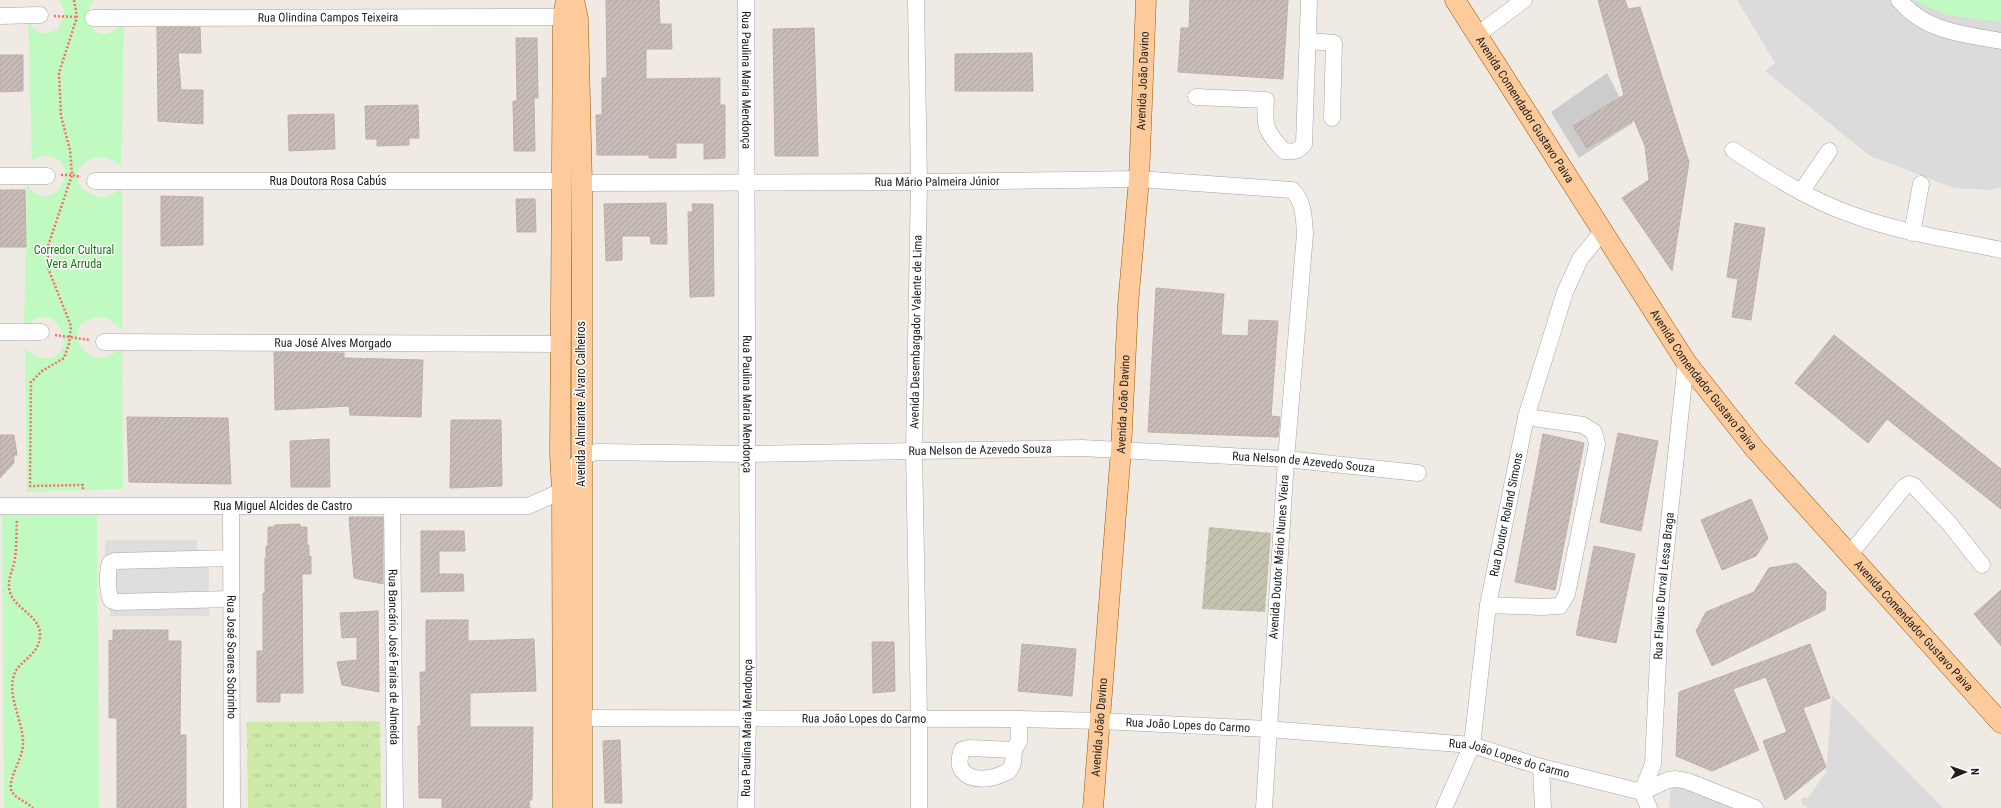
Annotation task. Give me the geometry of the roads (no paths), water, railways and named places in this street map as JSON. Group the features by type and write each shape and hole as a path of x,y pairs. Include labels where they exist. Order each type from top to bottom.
{"main road":[{"name":"Avenida Almirante Álvaro Calheiros","path":"574,0 578,19 582,183 582,808"},
{"name":"Avenida João Davino","path":"1093,808 1121,450 1128,305 1139,180 1146,0"},
{"name":"Avenida Comendador Gustavo Paiva","path":"1455,0 1686,362 1754,448 2001,723"},
{"name":"Avenida Almirante Álvaro Calheiros","path":"563,808 562,491 560,454 561,181 565,8"}],"street":[{"name":"Rua Paulina Maria Mendonça","path":"746,0 746,454 748,717 746,808"},
{"name":"Avenida Desembargador Valente de Lima","path":"916,0 919,182 914,451 919,718 919,808"},
{"path":"1196,96 1266,100 1264,121 1270,136 1284,151 1295,152 1304,144 1310,0"},
{"path":"1477,35 1524,0"},
{"path":"1900,0 1908,10 1938,28 2001,41"},
{"name":"Rua Olindina Campos Teixeira","path":"93,18 565,8"},
{"path":"0,16 40,15"},
{"path":"1308,41 1334,43 1332,118"},
{"path":"1732,150 1801,192 1852,215 1912,233 2001,250"},
{"path":"1801,192 1829,151"},
{"path":"0,176 48,176"},
{"name":"Rua Mário Palmeira Júnior","path":"582,183 1139,180 1292,190"},
{"name":"Rua Doutora Rosa Cabús","path":"95,182 561,181"},
{"path":"1912,233 1921,184"},
{"name":"Avenida Doutor Mário Nunes Vieira","path":"1264,808 1286,459 1305,234 1304,216 1299,196 1292,190"},
{"name":"Rua Doutor Roland Simons","path":"1444,808 1472,745 1488,605 1526,417 1565,292 1580,259 1602,232"},
{"path":"0,332 41,332"},
{"name":"Rua José Alves Morgado","path":"104,342 561,344"},
{"name":"Rua Flavius Durval Lessa Braga","path":"1642,792 1653,764 1661,596 1686,362"},
{"path":"1488,605 1541,608 1560,606 1567,594 1597,444 1594,432 1583,425 1526,417"},
{"name":"Rua Nelson de Azevedo Souza","path":"581,457 596,452 746,454 1082,448 1286,459 1418,473"},
{"path":"562,491 581,457"},
{"path":"1850,554 1904,487 1909,484 1914,486 1948,522 1982,564"},
{"name":"Rua Miguel Alcides de Castro","path":"0,506 392,506 496,508 528,506 562,491"},
{"name":"Rua Bancário José Farias de Almeida","path":"392,506 395,808"},
{"name":"Rua José Soares Sobrinho","path":"231,507 232,808"},
{"path":"231,558 115,561 110,563 108,568 109,595 111,600 116,602 231,599"},
{"name":"Rua João Lopes do Carmo","path":"581,718 748,717 1019,719 1100,721 1268,729 1472,745 1541,767 1642,792"},
{"path":"1014,750 1019,741 1019,719"},
{"path":"1541,767 1543,808"},
{"path":"1648,808 1642,792 1662,782 1676,779 1687,781 1755,808"}],"park label":[{"name":"Corredor Cultural Vera Arruda","path":"74,257"}]}
